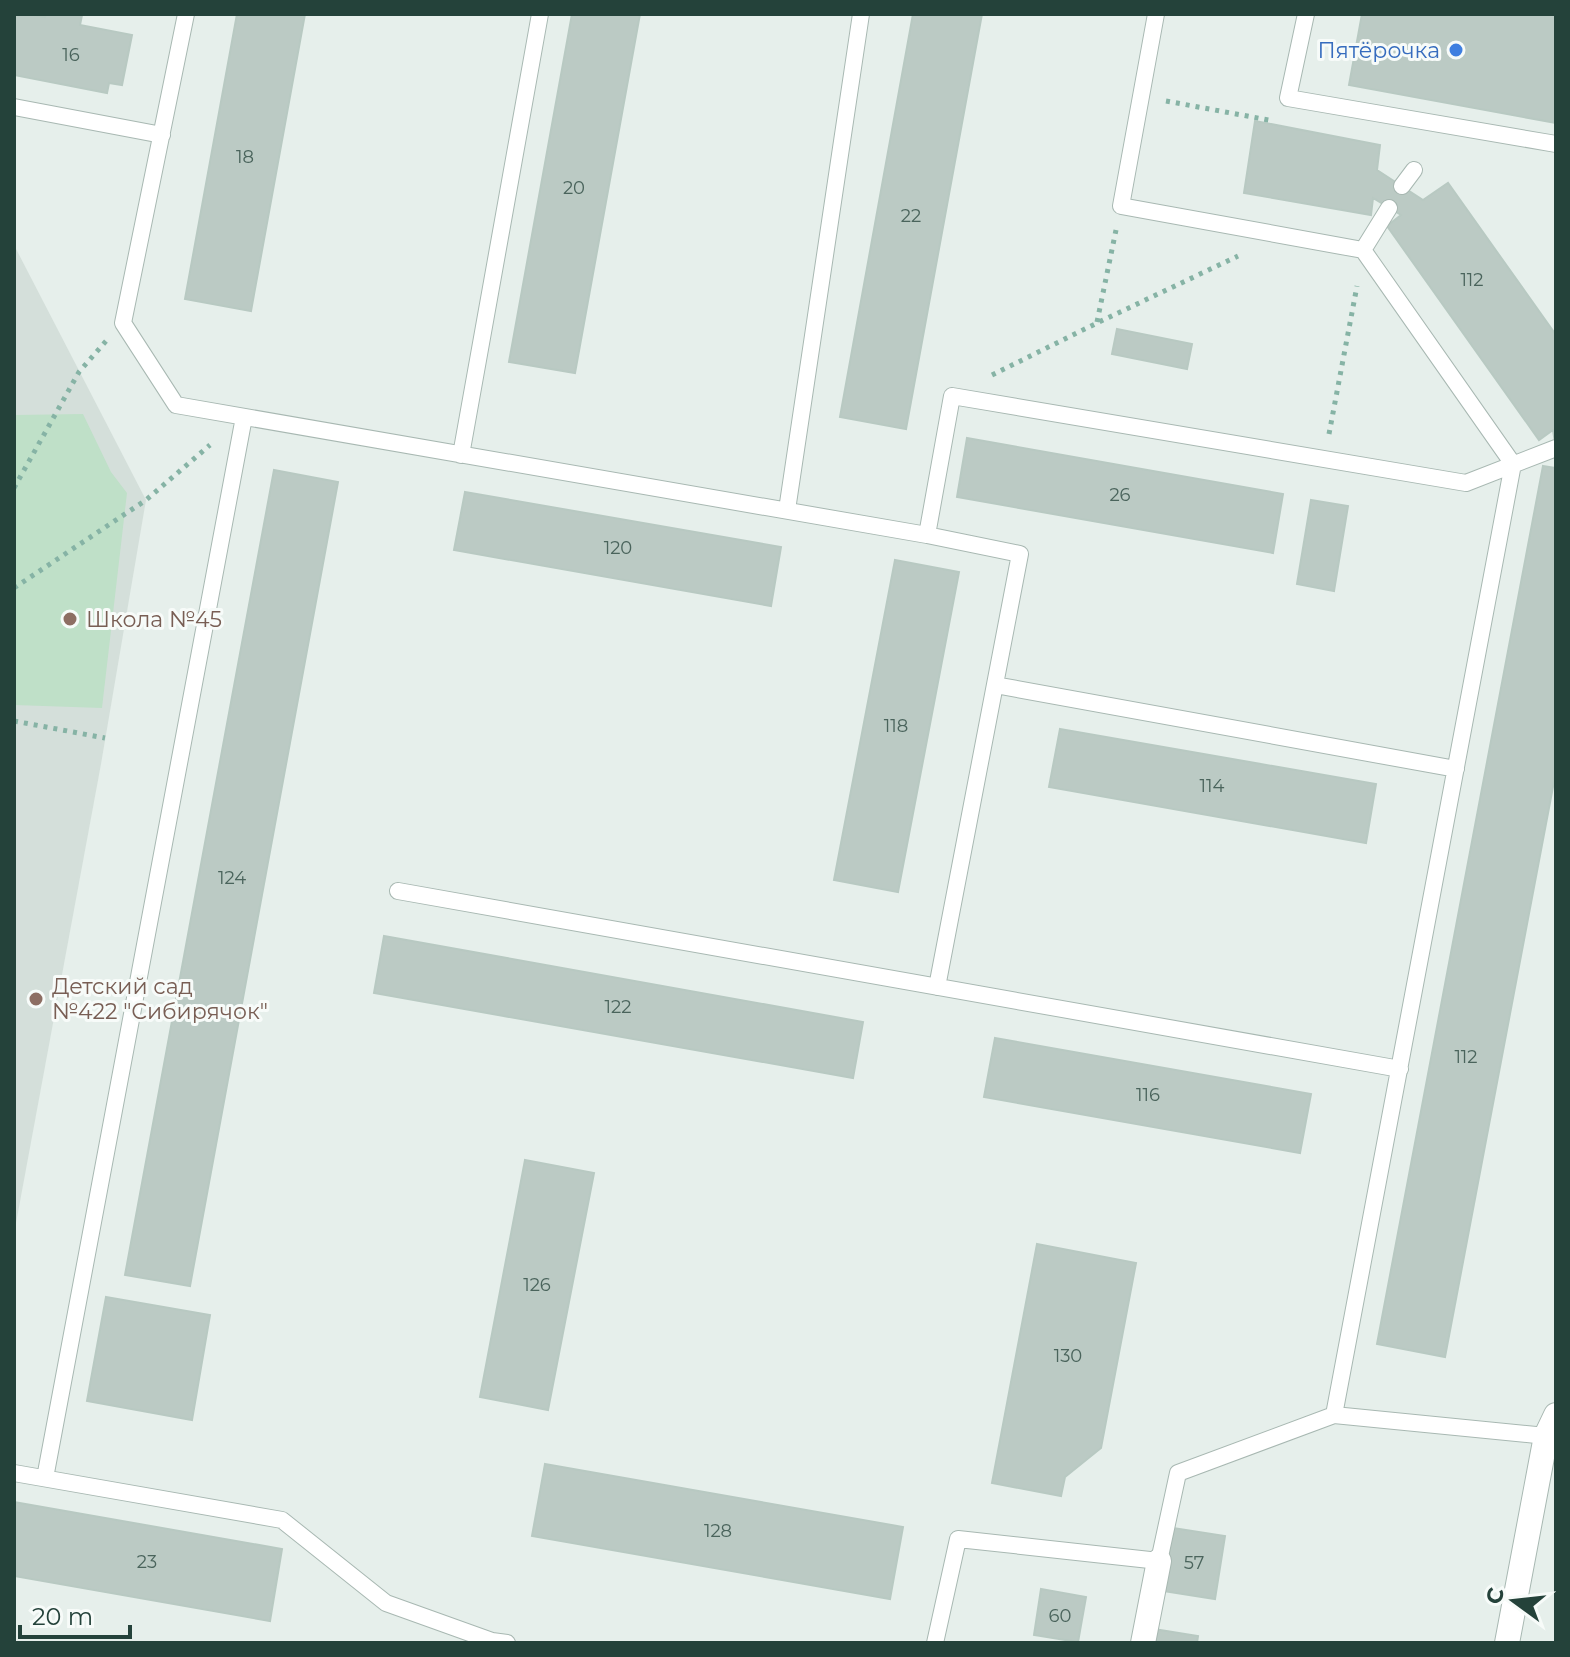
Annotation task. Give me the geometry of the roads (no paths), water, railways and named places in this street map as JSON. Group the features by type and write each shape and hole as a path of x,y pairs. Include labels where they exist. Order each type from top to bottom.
{"street":[{"path":"1507,1643 1551,1425"},
{"path":"1143,1643 1159,1561"}],"lane":[{"path":"186,14 123,323 176,405 787,510 1020,554 937,987"},
{"path":"461,455 540,14"},
{"path":"787,510 861,14"},
{"path":"1156,14 1121,206 1363,250 1513,464 1334,1415"},
{"path":"1306,14 1288,98 1556,144"},
{"path":"14,107 162,135"},
{"path":"1402,186 1414,170"},
{"path":"1363,250 1389,208"},
{"path":"927,535 952,396 1466,483 1556,448"},
{"path":"45,1478 244,417"},
{"path":"995,685 1456,769"},
{"path":"398,891 1400,1069"},
{"path":"935,1643 958,1539 1159,1561 1178,1473 1334,1415 1551,1425"},
{"path":"14,1473 282,1520 386,1603 492,1641 507,1643"}],"place":[{"name":"Пятёрочка","path":"1456,50"},
{"name":"Школа №45","path":"70,619"},
{"name":"Детский сад №422 \"Сибирячок\"","path":"36,999"}]}
